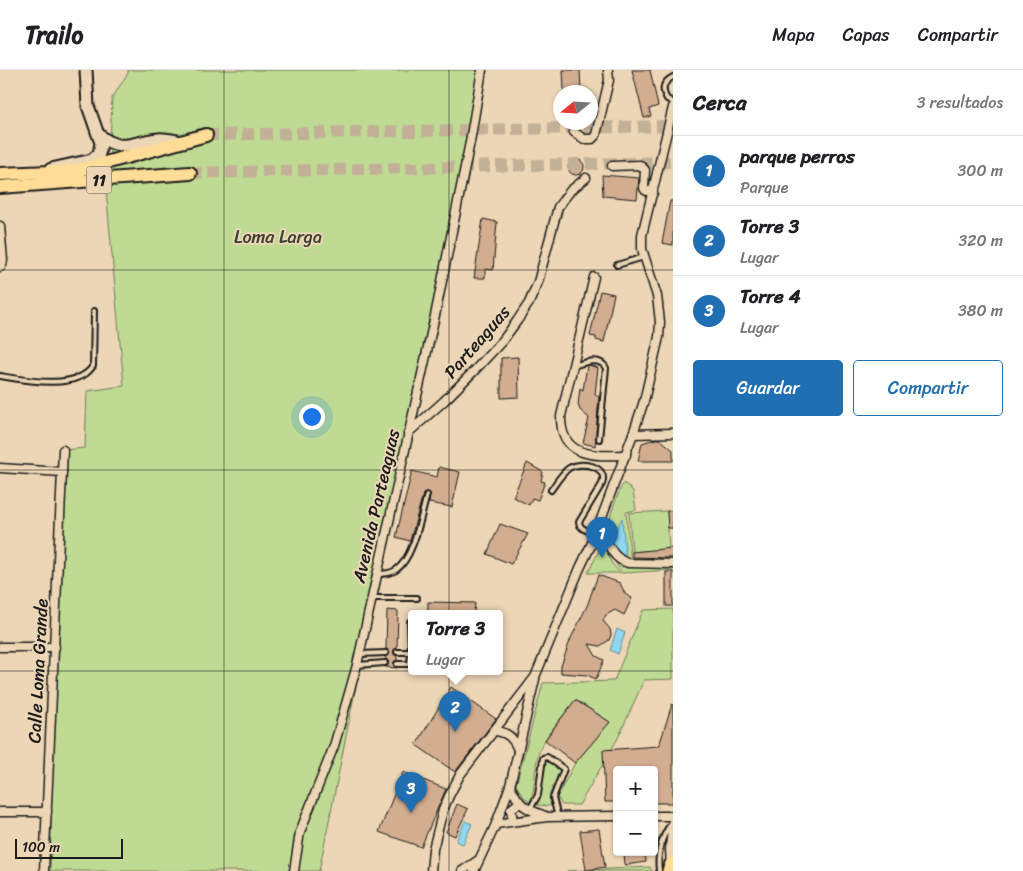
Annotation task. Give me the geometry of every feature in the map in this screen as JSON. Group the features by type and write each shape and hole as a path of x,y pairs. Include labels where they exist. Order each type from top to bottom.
{"main road":[{"name":"11","path":"41,178 59,172 83,169 206,134"},
{"path":"3,180 17,167 41,178"},
{"name":"11","path":"3,180 190,173"}],"street":[{"path":"41,178 95,159 99,154 101,148 98,134 88,106 86,70"},
{"name":"Avenida Parteaguas","path":"294,871 300,832 334,746 359,654 436,311 470,142 482,70"},
{"path":"574,132 584,139 592,139 596,134 609,80 608,70"},
{"path":"474,871 496,824 510,786 535,677 596,533 626,455 644,401 659,337 660,322 657,296 644,257 642,234 673,107"},
{"path":"98,134 110,142 122,146 158,139 177,141"},
{"path":"612,166 640,165 645,170 644,188 653,193"},
{"name":"Parteaguas","path":"408,434 475,370 503,340 517,321 529,303 538,282 558,207 570,191 586,178"},
{"path":"0,226 3,260 0,268"},
{"path":"594,277 561,416 561,424 565,438 573,447 586,454 626,455"},
{"path":"633,434 673,433"},
{"name":"Calle Loma Grande","path":"44,871 63,450"},
{"path":"0,468 62,472"},
{"path":"596,533 603,537 613,554 621,561 628,563 673,564"},
{"path":"0,647 54,647"},
{"path":"431,871 433,849 443,810 460,775 535,677"},
{"path":"493,732 500,731 511,737 518,750"},
{"path":"510,786 519,803 547,817"},
{"path":"513,821 511,809 519,803"},
{"path":"0,812 47,812"},
{"path":"496,824 547,817 613,816"},
{"path":"658,817 673,819 668,868"},
{"path":"462,871 479,859"}],"lane":[{"path":"673,77 667,80 663,89 666,99 673,102"},
{"path":"617,265 644,257"},
{"path":"0,376 50,383 67,380 88,372 93,366 94,311"},
{"path":"573,366 592,361 605,364 599,438"},
{"path":"551,490 569,468 581,465 595,467 600,470 604,476 602,484 579,522 579,526 583,529 596,533"},
{"path":"377,574 391,573 404,562 415,537 427,495"},
{"path":"371,598 417,598"},
{"path":"397,652 408,652"},
{"path":"359,654 386,653"},
{"path":"356,665 385,664"},
{"path":"397,664 408,664"},
{"path":"530,810 538,795 543,758 547,757 564,768 553,798 558,817"},
{"path":"668,868 662,842 665,832 673,819"}],"green space":[{"name":"Loma Larga","path":"128,70 479,70 410,432 319,871 50,871 55,647 63,450 85,448 87,391 124,386 106,189 108,177 84,177 109,169 112,98"},
{"path":"624,483 633,491 636,510 626,512 631,562 673,560 673,570 622,573 616,564 609,548 608,532 614,505"},
{"path":"667,511 669,549 632,552 629,513"},
{"path":"603,543 612,564 620,573 588,573"},
{"path":"673,609 673,679 644,680 618,738 579,805 562,805 557,797 575,763 610,722 576,700 554,726 541,748 538,755 530,802 516,785 543,683 614,681 643,610"},
{"path":"548,759 561,768 549,796 551,806 537,805 541,795 545,762"},
{"path":"650,867 652,871 567,871"}],"water":[{"path":"622,518 626,561 618,558 612,539"},
{"path":"617,629 625,633 618,654 610,650"},
{"path":"465,821 472,824 463,844 456,841"}],"building":[{"path":"563,70 580,70 581,85 564,85"},
{"path":"632,70 650,70 658,106 649,109 651,116 644,118"},
{"path":"573,159 579,159 584,164 582,173 573,175 568,170 568,164"},
{"path":"602,175 639,178 637,199 603,196"},
{"path":"670,201 673,201 673,245 662,243"},
{"path":"483,219 497,222 493,270 485,269 485,278 474,278"},
{"path":"600,291 614,294 604,342 590,336"},
{"path":"518,357 519,397 501,398 501,358"},
{"path":"587,366 598,368 595,394 599,397 595,446 583,443 589,418 580,410 578,405 580,388 583,390"},
{"path":"660,439 673,450 673,461 638,461 642,443"},
{"path":"527,463 543,472 541,481 545,482 538,500 532,498 529,505 513,497"},
{"path":"439,467 460,472 452,507 429,503 430,494 426,492 423,494 410,541 396,537 412,471 437,477"},
{"path":"667,511 673,511 673,528 668,528"},
{"path":"500,524 528,534 511,564 487,554"},
{"path":"673,548 673,558 632,557 632,552"},
{"path":"666,572 673,572 673,606 666,606"},
{"path":"598,575 620,583 625,594 632,598 624,615 615,610 606,615 603,621 610,629 611,635 609,640 600,646 589,644 596,656 604,660 596,679 587,675 561,673 561,666 571,638 587,606"},
{"path":"428,602 475,603 474,610 428,610"},
{"path":"387,610 398,611 397,648 393,652 397,656 397,660 393,664 397,668 385,667 389,663 385,657 390,653 386,649"},
{"path":"451,687 496,719 455,772 416,745"},
{"path":"575,700 610,722 575,763 545,740"},
{"path":"672,704 673,803 658,803 658,766 613,766 613,802 605,802 603,750 659,746"},
{"path":"403,772 446,789 421,847 379,832"},
{"path":"457,804 468,809 455,836 446,832"},
{"path":"599,829 605,867 586,870 580,831"},
{"path":"624,856 645,856 646,862 625,865"}],"tunnel":[{"path":"206,135 673,126"},
{"path":"190,173 673,162"}],"place":[{"name":"parque perros","path":"602,558"},
{"name":"Torre 3","path":"455,732"},
{"name":"Torre 4","path":"411,813"}]}
